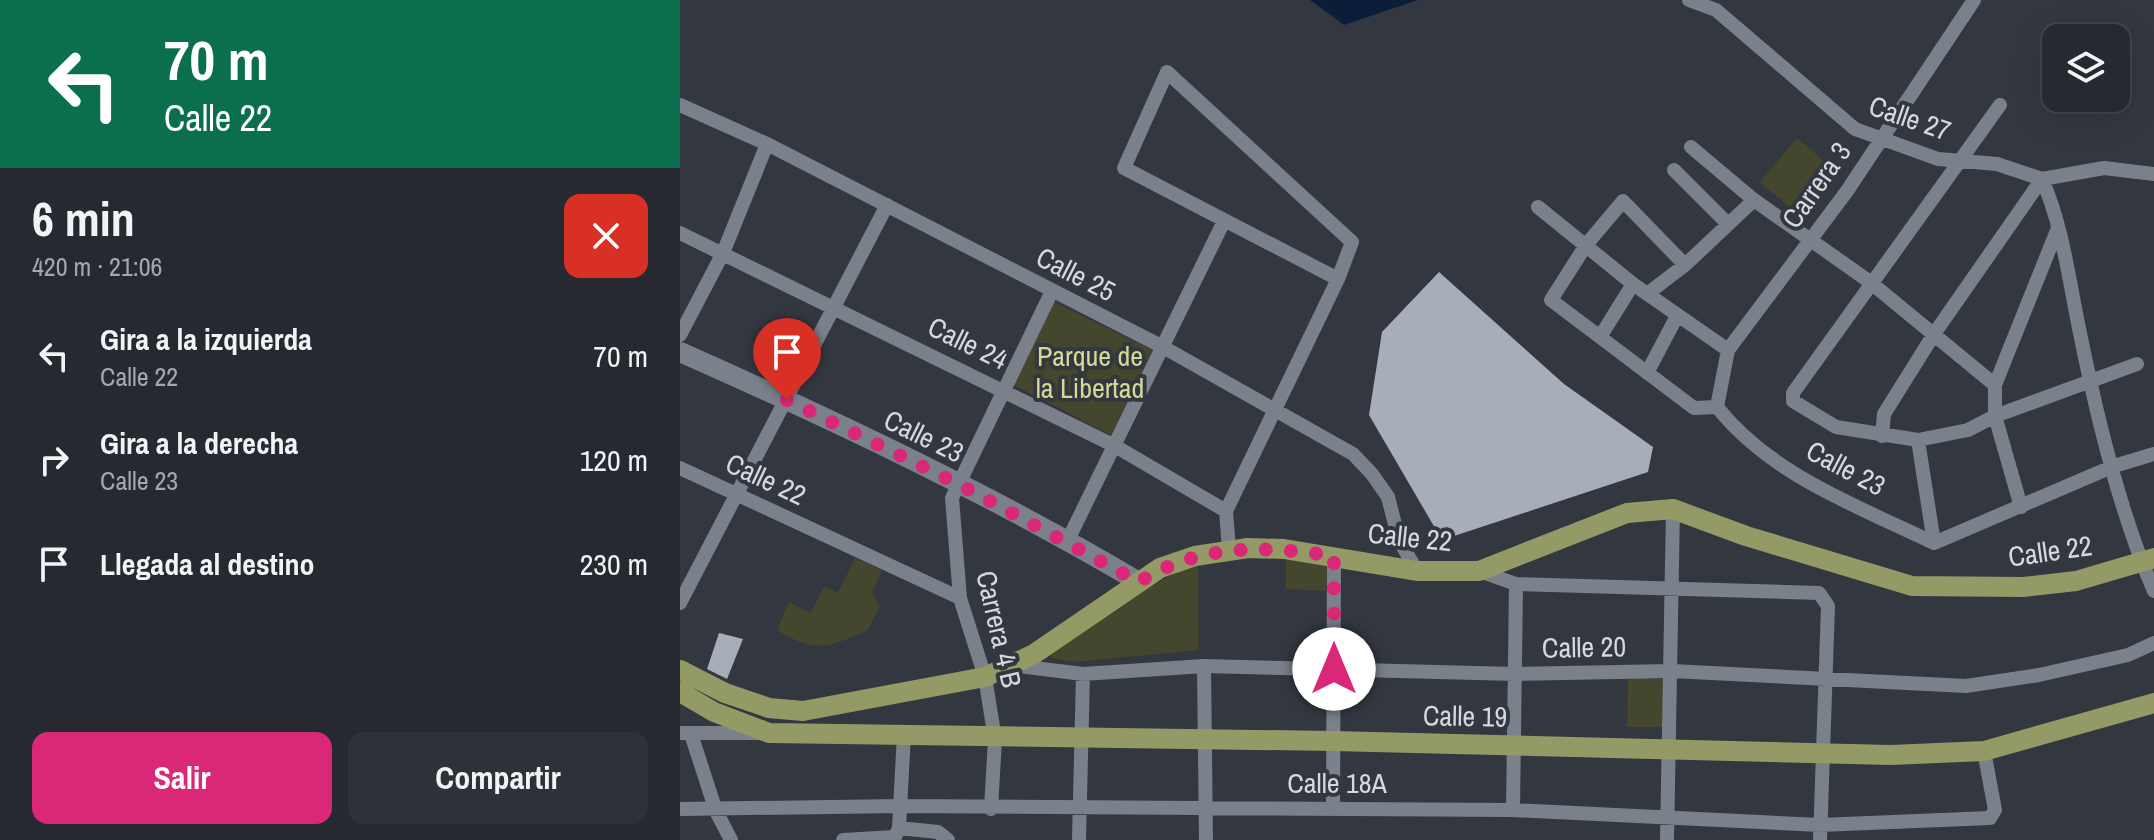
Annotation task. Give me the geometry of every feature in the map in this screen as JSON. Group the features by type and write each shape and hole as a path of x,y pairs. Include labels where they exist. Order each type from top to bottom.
{"main road":[{"name":"Calle 22","path":"680,670 725,693 769,708 803,711 985,677 1034,654 1160,568 1229,550 1284,549 1417,571 1479,571 1627,513 1673,509 1760,541 1912,586 2023,587 2076,581 2148,560"},
{"name":"Calle 19","path":"680,692 714,712 769,733 904,734 995,739 1333,741 1821,754 1984,751 2154,703"}],"street":[{"name":"Calle 27","path":"1689,0 1716,10 1855,129 1879,140 1938,159 1997,164 2042,179 2104,168 2154,174"},
{"name":"Carrera 3","path":"1717,407 1728,350 1847,191 1974,0"},
{"path":"1229,550 1226,511 1338,279 1352,242 1167,72 1124,168 1338,279"},
{"name":"Calle 25","path":"680,105 767,144 1163,347 1353,454 1388,497 1399,540 1417,571"},
{"path":"2000,105 1870,282 1793,393 1793,401 1836,427 1918,440 1968,430 1995,416 2137,364"},
{"path":"680,335 723,253 767,144"},
{"path":"1691,147 1754,200 1870,282 1995,385"},
{"path":"1674,170 1728,224"},
{"path":"2042,179 2059,226 2090,380 2114,466 2148,560 2154,591"},
{"path":"1882,436 1884,414 1934,334 2042,179"},
{"path":"1647,294 1685,265 1754,200"},
{"path":"1685,265 1623,201 1586,245 1551,300 1694,408 1717,407"},
{"path":"680,603 738,498 887,205"},
{"path":"1538,207 1633,284 1728,350"},
{"path":"1067,542 1224,221"},
{"path":"2021,507 1995,416 1995,385 2059,226"},
{"name":"Calle 24","path":"680,233 834,305 1115,446 1226,511"},
{"path":"1600,337 1633,284"},
{"name":"Carrera 4 B","path":"991,809 995,739 985,677 960,598 952,498 1052,291"},
{"path":"1647,373 1677,316"},
{"name":"Calle 23","path":"680,352 787,400 958,484 1139,582"},
{"name":"Calle 23","path":"1717,407 1740,435 1801,479 1934,543"},
{"path":"1918,440 1934,543 2114,466 2154,454"},
{"name":"Calle 22","path":"680,468 738,498 960,598"},
{"path":"1667,840 1673,509"},
{"path":"1390,567 1399,540"},
{"path":"1333,809 1334,556"},
{"path":"1479,571 1516,584 1672,586 1819,593 1824,596 1828,606 1820,832"},
{"path":"1513,810 1516,584"},
{"name":"Calle 20","path":"1010,665 1083,674 1204,666 1516,674 1672,671 1966,686 2039,675 2128,655 2154,643"},
{"path":"1204,666 1206,840"},
{"path":"1079,840 1083,674"},
{"name":"Calle 19","path":"685,734 769,733"},
{"path":"685,734 731,840"},
{"path":"897,833 904,734"},
{"name":"Calle 18A","path":"680,809 716,811 900,806 991,809 1513,810 1820,832 1993,816 1984,751"},
{"path":"843,840 897,833 938,832 948,840"}],"green space":[{"path":"1797,138 1830,166 1793,210 1760,182"},
{"name":"Parque de la Libertad","path":"1054,302 1152,350 1111,435 1014,385"},
{"path":"1286,555 1327,558 1326,591 1286,589"},
{"path":"855,558 882,570 872,593 880,606 868,630 822,646 802,643 777,630 789,602 811,613 824,586 838,593"},
{"path":"1198,561 1199,650 1075,662 1052,658 1050,654 1129,598"},
{"path":"1628,678 1664,679 1663,727 1627,727"}],"water":[{"path":"1310,0 1418,0 1344,25"}],"building":[{"path":"1439,272 1564,384 1653,447 1648,472 1442,540 1369,415 1382,332"},
{"path":"719,633 743,639 727,679 707,669"}],"route":[{"path":"787,400 958,484 1139,582 1160,568 1195,556 1229,550 1284,549 1334,556 1334,669"}]}
